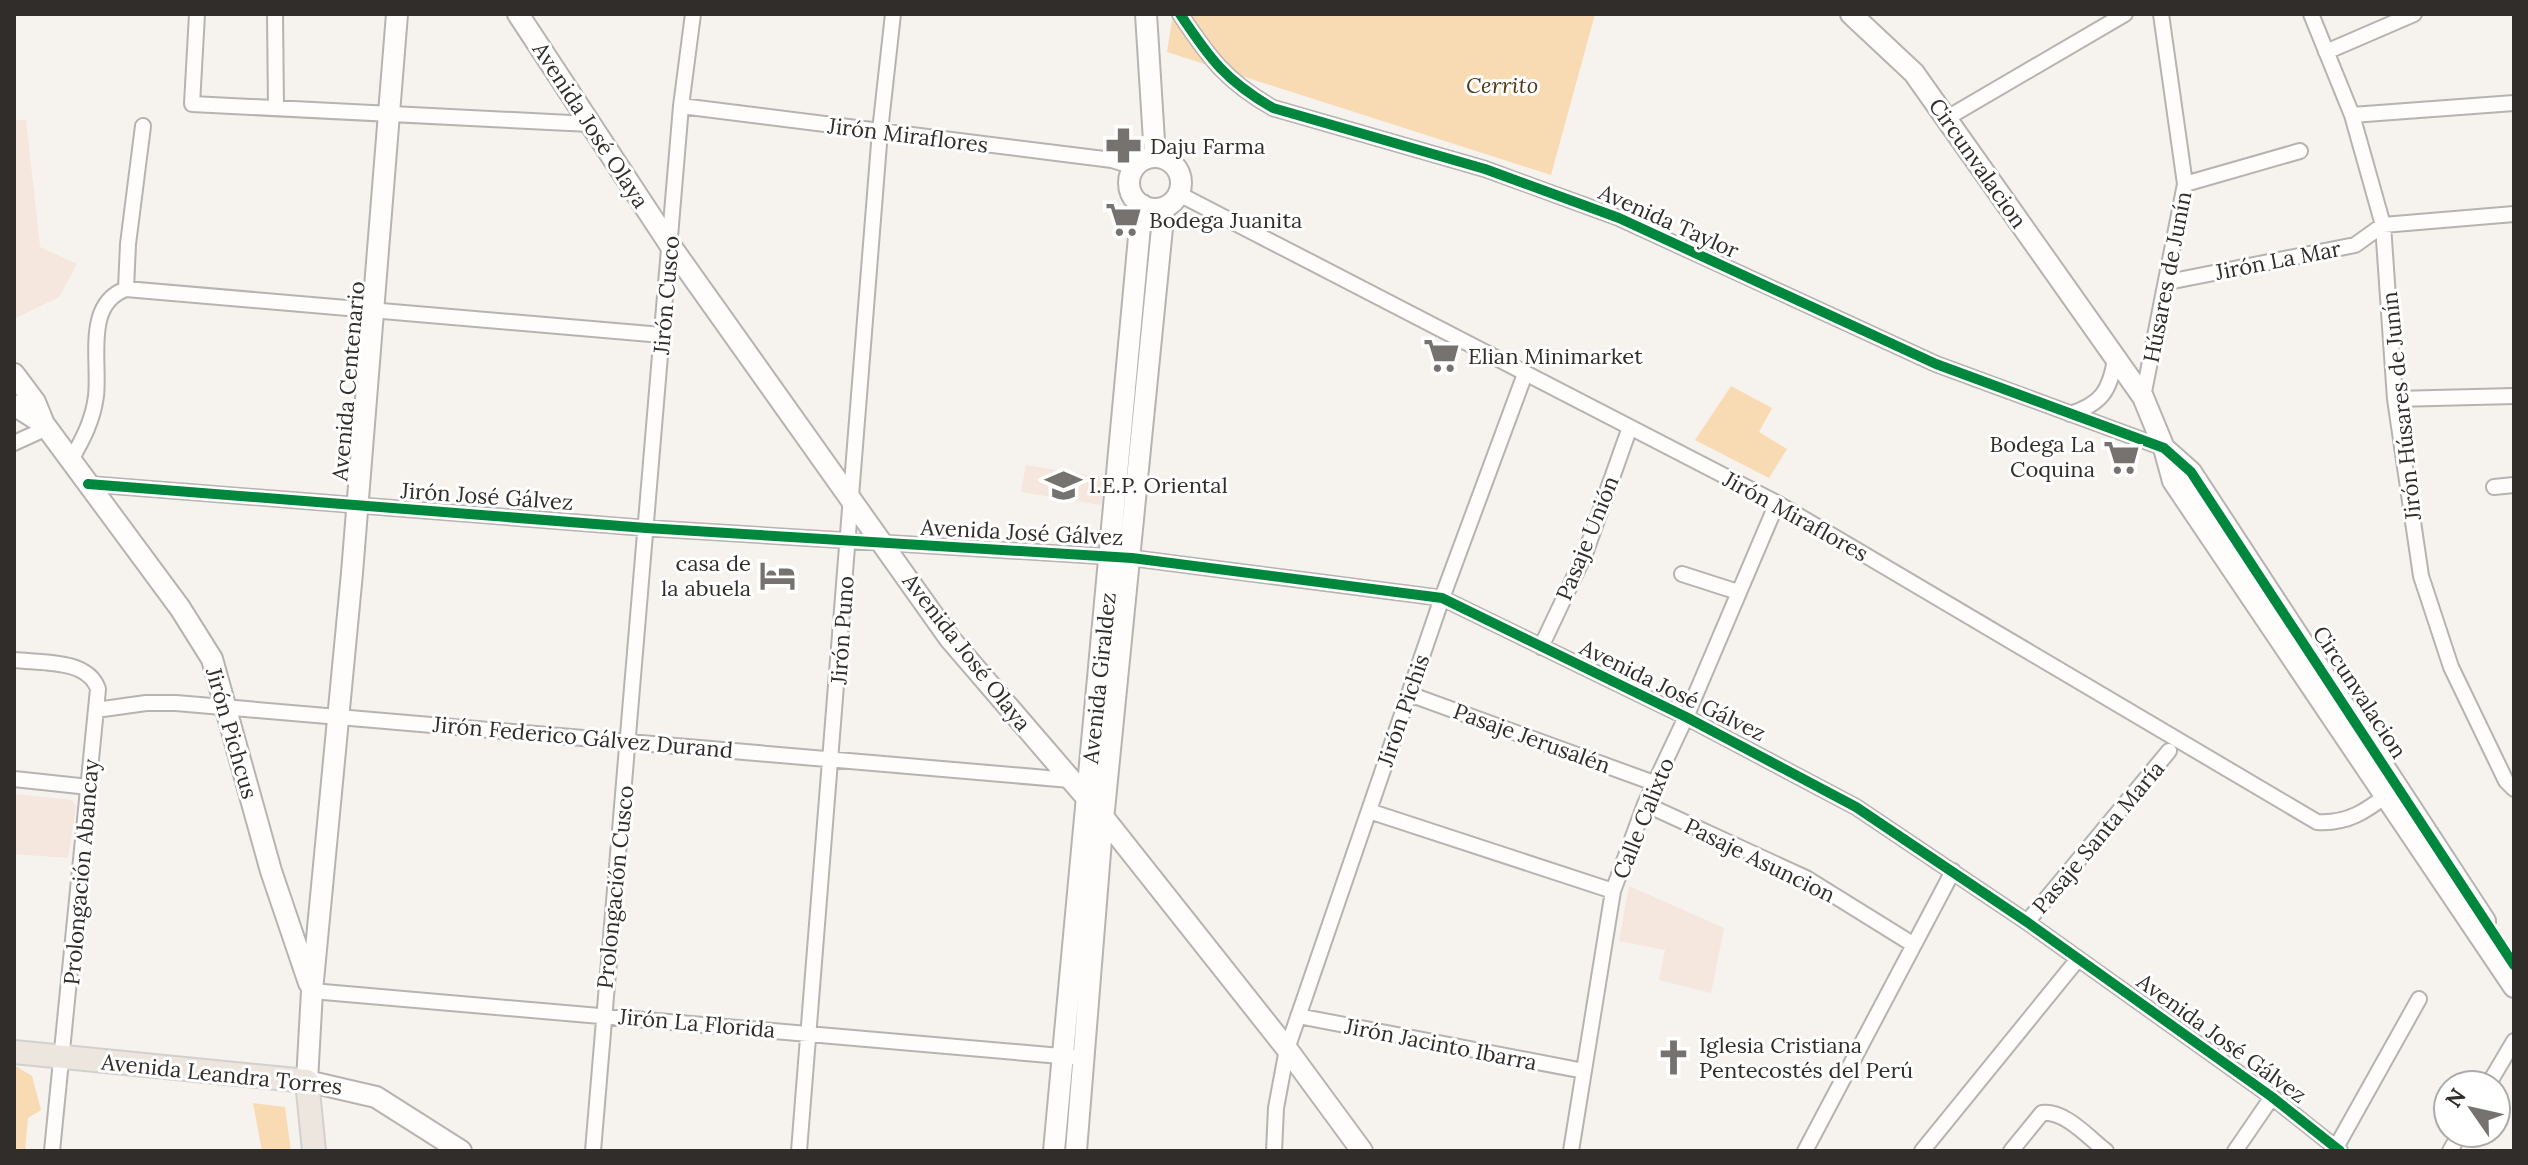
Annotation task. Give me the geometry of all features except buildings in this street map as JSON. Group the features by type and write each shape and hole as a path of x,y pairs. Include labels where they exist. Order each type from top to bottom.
{"main road":[{"name":"Avenida Leandra Torres","path":"14,1052 307,1081"},
{"name":"Avenida Centenario","path":"307,1081 314,1151"}],"street":[{"path":"197,14 192,104 590,124"},
{"path":"275,14 276,108"},
{"name":"Avenida Centenario","path":"307,1081 312,991 340,715 397,14"},
{"name":"Avenida José Olaya","path":"518,14 670,245 950,639 1087,802 1104,818 1287,1049 1362,1151"},
{"name":"Jirón Cusco","path":"646,528 681,106 693,14"},
{"name":"Jirón Puno","path":"799,1151 880,131 893,14"},
{"path":"1146,14 1155,157"},
{"name":"Avenida Taylor","path":"1180,14 1212,63 1246,92 1273,108 1485,169 1619,218 1936,364 2164,448"},
{"name":"Circunvalacion","path":"1851,14 1914,73 2143,397 2164,448 2173,481 2514,965"},
{"path":"1947,118 2125,14"},
{"name":"Húsares de Junín","path":"2143,397 2185,184 2161,14"},
{"name":"Jirón Húsares de Junín","path":"2311,14 2352,115 2383,225 2395,399 2421,576 2451,667 2511,780"},
{"path":"2326,52 2414,14"},
{"path":"2352,115 2514,103"},
{"name":"Jirón Miraflores","path":"681,106 1112,160 1134,167"},
{"path":"126,289 128,244 143,126"},
{"path":"2185,184 2300,151"},
{"path":"1155,157 1167,160 1178,171 1171,201 1142,205 1129,188 1134,167 1155,157"},
{"name":"Jirón Miraflores","path":"1171,201 1525,374 1777,503 2317,822 2337,824 2363,814 2391,792"},
{"name":"Avenida Giraldez","path":"1076,1151 1073,1057 1087,802 1171,201"},
{"name":"Avenida Giraldez","path":"1054,1151 1073,1057 1104,818 1142,205"},
{"path":"2383,225 2514,214"},
{"name":"Jirón La Mar","path":"2168,282 2355,245 2383,225"},
{"path":"71,460 89,429 96,397 100,311 112,294 126,289 662,335"},
{"path":"2070,414 2091,407 2103,397 2111,384 2115,359"},
{"path":"14,374 35,402 46,426"},
{"name":"Jirón Pichis","path":"1274,1151 1276,1108 1287,1049 1442,598 1525,374"},
{"path":"2395,399 2514,396"},
{"path":"14,405 46,426"},
{"path":"14,443 46,426"},
{"name":"Jirón Pichcus","path":"46,426 180,608 212,659 271,871 312,991"},
{"name":"Pasaje Unión","path":"1541,647 1585,554 1630,427"},
{"name":"Jirón José Gálvez","path":"88,484 883,544"},
{"path":"2494,487 2514,485"},
{"name":"Calle Calixto","path":"1571,1151 1613,891 1645,804 1686,717 1777,503"},
{"name":"Prolongación Cusco","path":"593,1151 602,1015 630,740 646,528"},
{"name":"Avenida José Gálvez","path":"883,544 1122,559 1442,598 1686,717 1856,807 2027,922 2272,1097 2337,1150"},
{"path":"1682,574 1738,592"},
{"name":"Prolongación Abancay","path":"14,660 88,672 98,689 52,1151"},
{"name":"Pasaje Jerusalén","path":"1409,694 1654,783"},
{"name":"Jirón Federico Gálvez Durand","path":"96,710 146,703 340,715 1070,780"},
{"name":"Pasaje Santa María","path":"2027,922 2169,751"},
{"path":"14,779 89,787"},
{"name":"Circunvalacion","path":"2391,792 2514,987"},
{"name":"Pasaje Asuncion","path":"1645,804 1806,878 1914,945"},
{"path":"1369,811 1613,891"},
{"path":"1805,1151 1953,871"},
{"path":"1922,1151 2078,959"},
{"name":"Jirón La Florida","path":"312,991 1073,1057"},
{"path":"2337,1150 2419,999"},
{"name":"Jirón Jacinto Ibarra","path":"1298,1016 1584,1071"},
{"path":"2497,1069 2514,1041"},
{"name":"Avenida Leandra Torres","path":"307,1081 376,1097 461,1151"},
{"path":"2235,1151 2272,1097"},
{"path":"2011,1151 2042,1113 2061,1116 2106,1151"}],"shaded area":[{"path":"14,120 26,120 40,247 77,264 59,297 14,319"},
{"name":"I.E.P. Oriental","path":"1026,465 1106,478 1101,505 1021,492"},
{"path":"14,794 72,800 76,806 68,858 14,854"},
{"path":"1629,886 1724,928 1711,993 1659,980 1665,950 1619,941"}],"green space":[{"name":"Cerrito","path":"1173,14 1595,14 1551,175 1167,52"},
{"path":"1731,386 1772,408 1759,432 1787,449 1769,478 1695,440"},
{"path":"14,1065 32,1076 41,1110 28,1118 25,1151 14,1151"},
{"path":"253,1103 285,1107 291,1151 262,1151"}],"cycle path":[{"path":"1180,14 1220,68 1273,108 1485,169 1619,218 1936,364 2164,448 2191,472 2514,965"},
{"path":"88,484 646,528 1132,558 1442,598 1686,717 1856,807 2027,922 2272,1097 2340,1151"}],"place":[{"name":"Daju Farma","path":"1124,146"},
{"name":"Bodega Juanita","path":"1123,220"},
{"name":"Elian Minimarket","path":"1442,356"},
{"name":"Bodega La Coquina","path":"2121,457"},
{"name":"I.E.P. Oriental","path":"1063,485"},
{"name":"casa de la abuela","path":"777,576"},
{"name":"Iglesia Cristiana Pentecostés del Perú","path":"1673,1058"}]}
